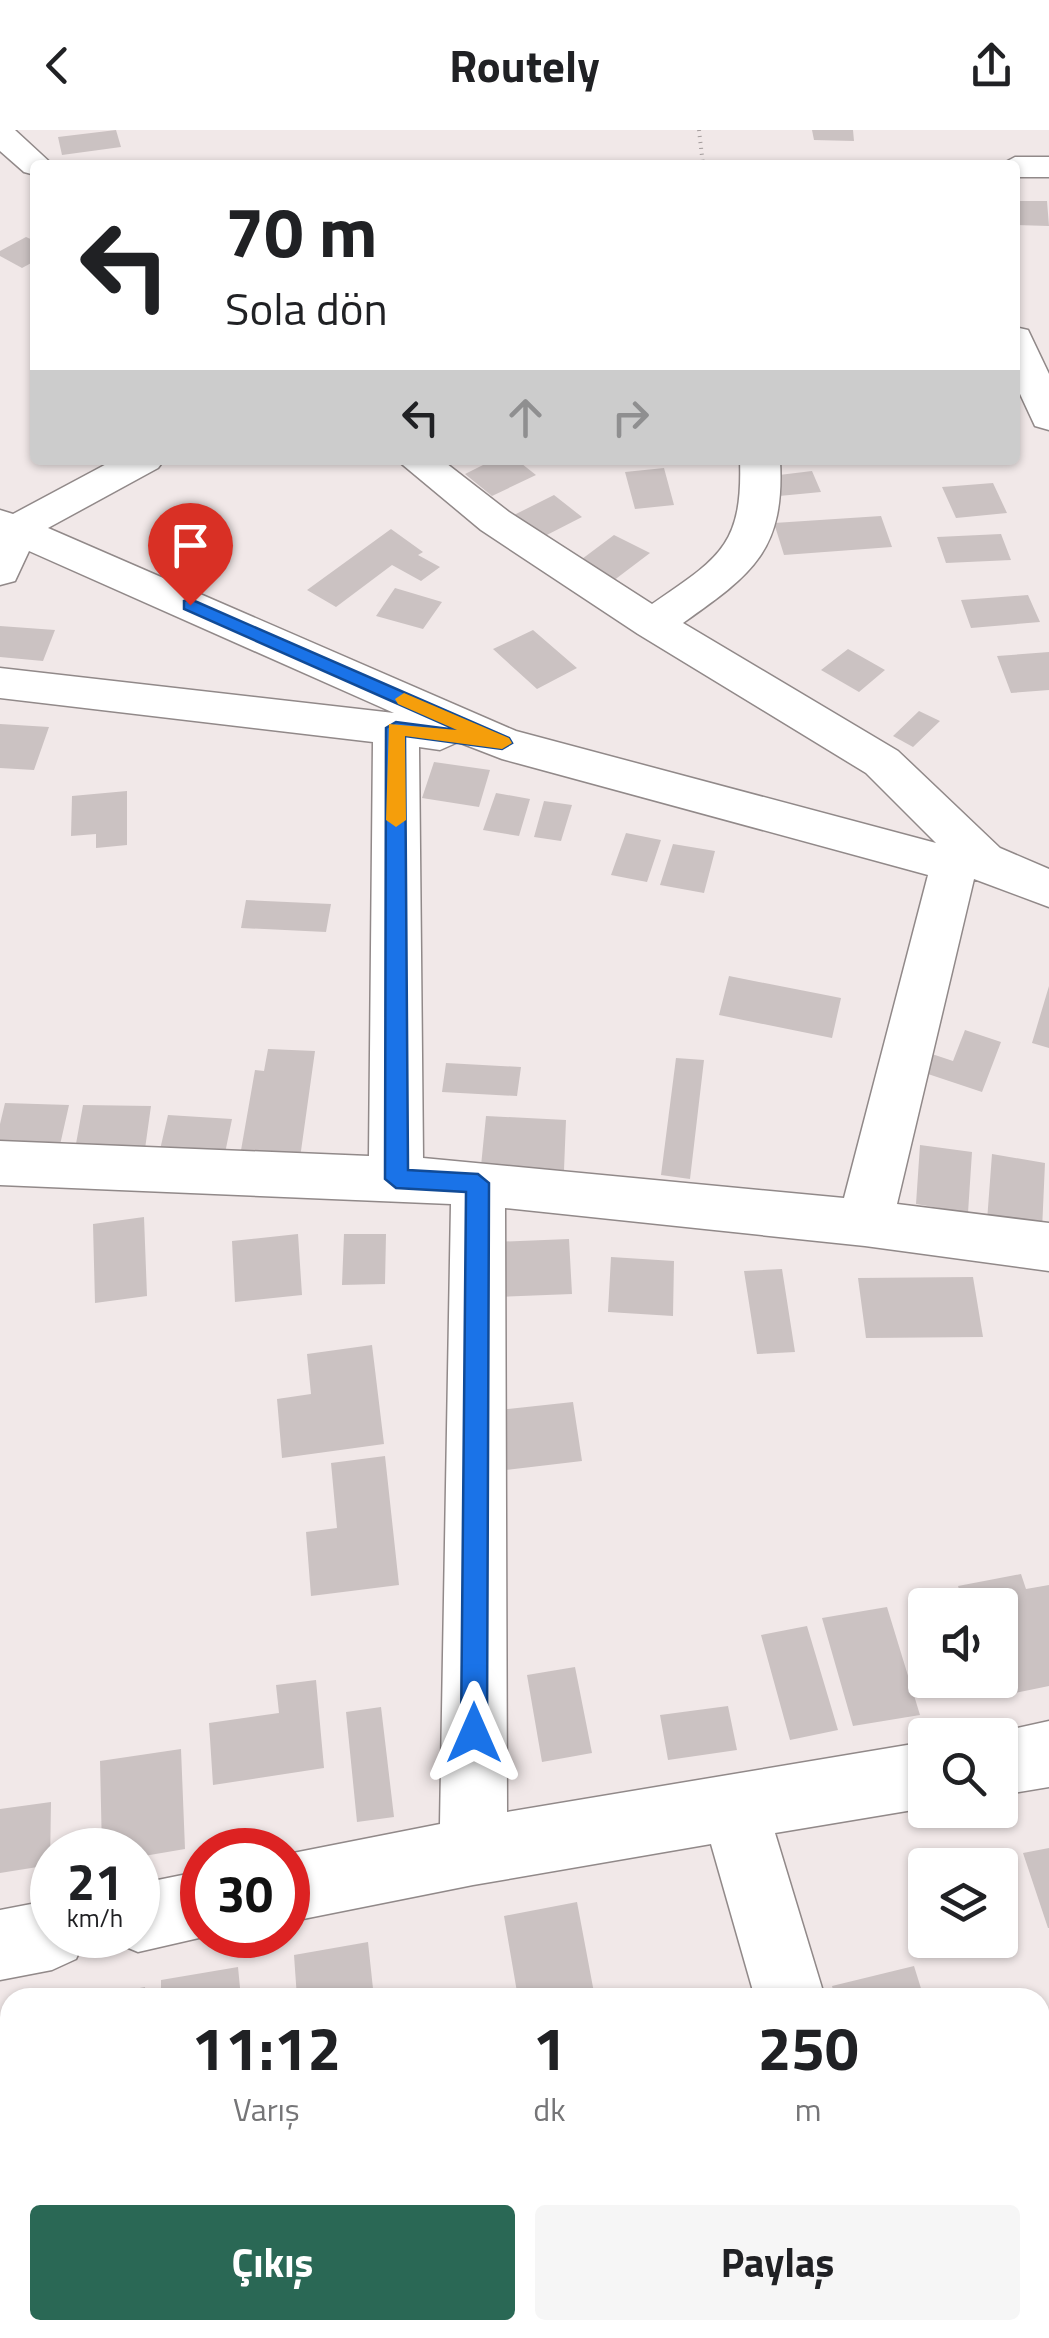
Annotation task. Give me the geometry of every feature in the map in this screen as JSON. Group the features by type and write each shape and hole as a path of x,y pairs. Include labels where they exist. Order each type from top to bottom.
{"street":[{"path":"0,134 30,160"},
{"path":"1020,167 1049,168"},
{"path":"1020,322 1049,320"},
{"path":"1020,350 1049,418"},
{"path":"8,525 134,465"},
{"path":"423,465 495,521 653,624 882,762 968,862"},
{"path":"653,624 722,574 752,542 763,508 760,465"},
{"path":"0,572 8,525"},
{"path":"8,525 502,743"},
{"path":"0,683 502,743 968,862 1049,889"},
{"path":"396,728 396,1179"},
{"path":"864,1223 968,862"},
{"path":"0,1163 478,1183 864,1223 1049,1247"},
{"path":"473,1851 478,1183"},
{"path":"1018,1759 1049,1754"},
{"path":"310,1884 473,1851 908,1778"},
{"path":"733,1806 787,1988"},
{"path":"0,1945 30,1939"}],"path":[{"path":"699,130 702,160"}],"building":[{"path":"116,130 121,147 62,155 58,137"},
{"path":"812,130 853,130 854,141 814,140"},
{"path":"1020,201 1047,201 1049,226 1020,225"},
{"path":"26,237 30,239 30,264 22,268 0,256 0,251"},
{"path":"483,465 523,465 536,475 492,496 465,474"},
{"path":"664,468 674,505 635,509 625,472"},
{"path":"812,471 821,492 779,496 771,476"},
{"path":"993,483 1007,513 956,518 942,487"},
{"path":"554,495 582,517 539,539 510,517"},
{"path":"881,516 892,547 784,555 774,523"},
{"path":"391,529 423,552 418,555 440,567 421,581 392,565 336,607 307,590"},
{"path":"1001,534 1011,560 946,563 937,537"},
{"path":"180,535 218,553 188,576 150,557"},
{"path":"614,535 650,553 613,581 578,562"},
{"path":"395,588 442,602 423,629 376,616"},
{"path":"1028,595 1040,622 971,628 961,600"},
{"path":"0,626 55,630 43,661 0,657"},
{"path":"533,630 577,668 537,689 493,649"},
{"path":"848,649 885,670 859,692 821,670"},
{"path":"1049,652 1049,690 1011,693 997,656"},
{"path":"919,711 940,721 913,747 893,736"},
{"path":"0,724 49,727 34,770 0,768"},
{"path":"434,762 490,770 479,807 422,798"},
{"path":"127,791 127,845 96,848 96,834 71,836 72,796"},
{"path":"496,793 530,799 519,836 483,830"},
{"path":"544,801 572,805 561,841 534,837"},
{"path":"626,833 661,840 647,882 611,875"},
{"path":"673,844 715,851 704,893 660,885"},
{"path":"246,900 331,904 326,932 241,928"},
{"path":"729,976 841,998 832,1038 719,1015"},
{"path":"1049,986 1049,1048 1032,1043"},
{"path":"965,1030 1001,1042 982,1092 919,1071 926,1052 953,1061"},
{"path":"268,1049 315,1051 300,1158 240,1156 255,1070 264,1071"},
{"path":"676,1058 704,1060 690,1179 661,1175"},
{"path":"446,1063 521,1067 517,1096 442,1092"},
{"path":"5,1103 69,1105 58,1154 0,1152"},
{"path":"83,1105 151,1106 144,1156 74,1155"},
{"path":"168,1115 232,1119 224,1158 159,1154"},
{"path":"486,1116 566,1120 564,1170 481,1166"},
{"path":"920,1145 972,1152 968,1213 916,1204"},
{"path":"992,1154 1045,1163 1042,1230 987,1221"},
{"path":"144,1217 147,1296 95,1303 93,1224"},
{"path":"298,1234 302,1295 235,1302 232,1241"},
{"path":"344,1234 386,1234 385,1284 342,1285"},
{"path":"569,1239 572,1294 494,1297 493,1242"},
{"path":"611,1257 674,1261 673,1316 608,1312"},
{"path":"782,1269 795,1352 757,1354 744,1271"},
{"path":"973,1277 983,1337 866,1338 858,1278"},
{"path":"372,1345 384,1444 282,1458 277,1399 311,1394 307,1354"},
{"path":"573,1402 582,1461 505,1470 498,1410"},
{"path":"385,1456 399,1585 311,1596 306,1532 337,1528 331,1463"},
{"path":"1021,1574 1026,1589 1049,1585 1049,1686 1018,1692 1018,1588 958,1586"},
{"path":"887,1607 908,1676 908,1698 915,1698 920,1715 853,1726 822,1618"},
{"path":"807,1626 838,1730 790,1740 761,1635"},
{"path":"575,1667 592,1753 542,1762 527,1675"},
{"path":"316,1680 324,1768 213,1785 209,1723 279,1713 276,1685"},
{"path":"728,1706 737,1750 668,1760 660,1715"},
{"path":"381,1707 394,1817 357,1822 346,1712"},
{"path":"181,1749 184,1828 180,1828 180,1850 160,1853 160,1828 102,1828 100,1761"},
{"path":"51,1802 51,1828 30,1828 30,1868 0,1873 0,1809"},
{"path":"1049,1848 1049,1928 1048,1928 1023,1853"},
{"path":"577,1902 593,1988 516,1988 504,1916"},
{"path":"368,1942 373,1988 296,1988 294,1958 310,1958 310,1952"},
{"path":"914,1966 921,1988 832,1988"},
{"path":"238,1967 240,1988 161,1988 161,1980"}],"slow traffic":[{"path":"396,820 396,728 502,743 404,699"}],"route":[{"path":"190,605 502,743 396,728 396,1179 478,1183 474,1733"}]}
